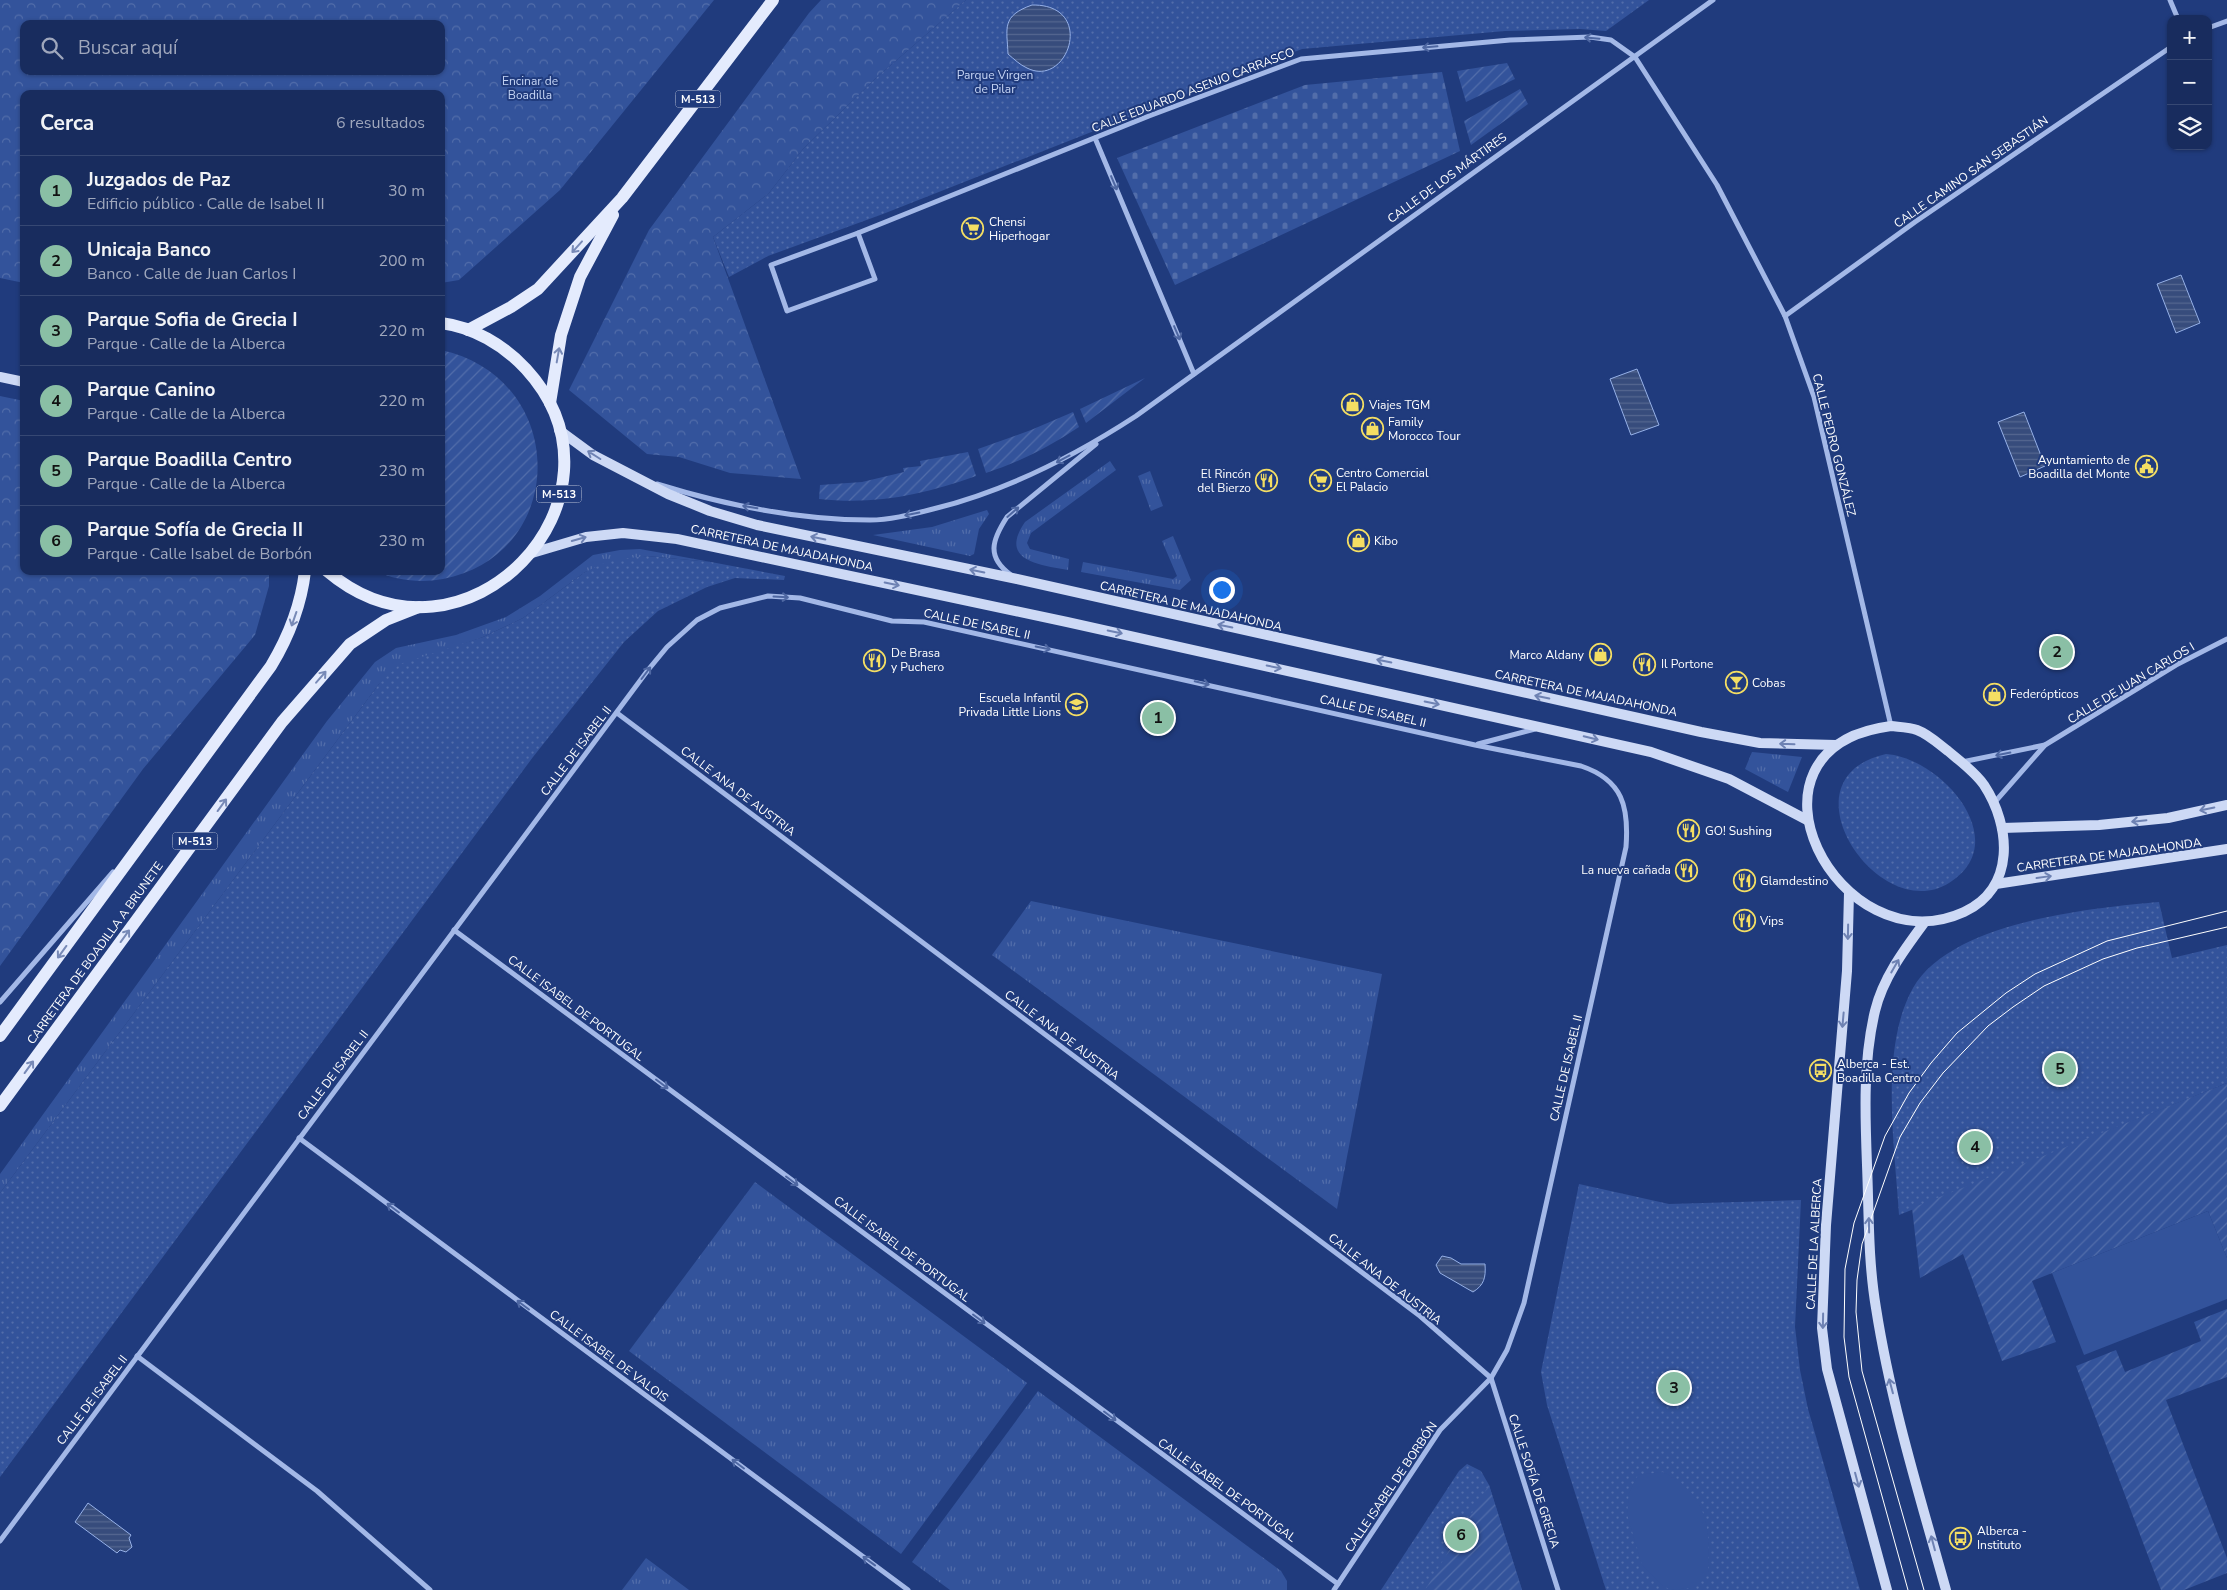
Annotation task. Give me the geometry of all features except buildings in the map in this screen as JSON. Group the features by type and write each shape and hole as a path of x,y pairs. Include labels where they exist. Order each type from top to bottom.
{"main road":[{"name":"M-513","path":"468,330 538,290 622,198 773,0"},
{"name":"M-513","path":"550,403 561,335 580,276 622,198"},
{"name":"M-513","path":"333,575 356,592 376,600 397,605 419,607 462,601 482,593 506,578 532,553 546,531 562,482 563,456 559,430 550,403 535,379 516,358 494,342 468,330 445,324"},
{"name":"M-513","path":"0,1036 243,707 283,646 296,614 304,575"},
{"name":"CARRETERA DE BOADILLA A BRUNETE","path":"0,1106 282,722 350,644 386,620 419,607"}],"street":[{"name":"CALLE DE LOS MÁRTIRES","path":"1017,579 1001,568 995,558 993,547 1000,528 1007,517 1106,436 1713,0"},
{"path":"2170,0 2176,15"},
{"path":"2212,27 2227,21"},
{"name":"CALLE EDUARDO ASENJO CARRASCO","path":"858,233 875,279 787,311 771,265 858,233 1095,138 1301,59 1510,40 1590,37 1611,40 1621,45 1635,57"},
{"name":"CALLE CAMINO SAN SEBASTIÁN","path":"1785,316 1923,217 2167,50"},
{"name":"CALLE PEDRO GONZÁLEZ","path":"1635,57 1717,185 1785,316 1814,397 1891,726"},
{"path":"1095,138 1194,374"},
{"path":"0,377 20,381"},
{"name":"CARRETERA DE MAJADAHONDA","path":"559,430 593,455 632,476 710,511 757,525 1017,579 1701,732 1760,743 1836,745"},
{"name":"CALLE DE LOS MÁRTIRES","path":"632,476 701,498 823,518 871,520 910,515 988,493 1029,477 1106,436"},
{"name":"CARRETERA DE MAJADAHONDA","path":"532,553 586,537 622,533 677,539 1543,727 1650,752 1729,779 1807,820"},
{"name":"CALLE DE ISABEL II","path":"0,1540 454,930 667,648 697,620 720,608 768,596 800,598 892,621 933,624 1475,745 1581,766 1595,770 1612,784 1623,798 1628,820 1626,847 1524,1303 1506,1350 1490,1378"},
{"name":"CALLE DE JUAN CARLOS I","path":"1994,803 2045,745 2176,665 2227,639"},
{"name":"CALLE ANA DE AUSTRIA","path":"618,713 1420,1316 1490,1378"},
{"path":"1891,726 1917,730 1939,743 1961,762 1983,783 1994,803 2002,828 2005,845 2004,865 1996,884 1974,907 1950,918 1924,922 1896,916 1870,906 1849,892 1829,870 1816,845 1807,820 1807,789 1816,767 1836,745 1867,729 1891,726"},
{"name":"CALLE DE ISABEL II","path":"1475,745 1543,727"},
{"name":"CALLE DE JUAN CARLOS I","path":"1961,762 2045,745"},
{"path":"2002,828 2109,824 2168,818 2227,805"},
{"path":"0,1002 168,809"},
{"name":"CARRETERA DE MAJADAHONDA","path":"1996,884 2227,850"},
{"name":"CALLE DE LA ALBERCA","path":"1849,892 1847,971 1826,1225 1822,1328 1830,1378 1886,1590"},
{"path":"1924,922 1886,981 1875,1011 1869,1049 1865,1103 1869,1235 1875,1307 1888,1376 1946,1590"},
{"name":"CALLE ISABEL DE PORTUGAL","path":"454,930 1338,1584"},
{"name":"CALLE ISABEL DE VALOIS","path":"299,1138 908,1590"},
{"path":"137,1356 317,1491 430,1590"},
{"name":"CALLE ISABEL DE BORBÓN","path":"1334,1590 1440,1430 1490,1378"},
{"name":"CALLE SOFÍA DE GRECIA","path":"1490,1378 1558,1590"}],"green space":[{"name":"Encinar de Boadilla","path":"0,0 714,0 560,190 459,280 445,282 445,90 20,90 20,282 0,278"},
{"path":"821,0 966,0 876,78 803,149 769,193 713,237 801,479 730,473 679,457 647,454 569,390 649,230 809,13"},
{"name":"Parque Virgen de Pilar","path":"966,0 1649,0 1606,31 1580,29 1505,31 1302,49 883,214 768,256 729,277 713,237 769,193 803,149 876,78"},
{"path":"1507,63 1515,79 1466,102 1457,71"},
{"path":"1442,72 1460,151 1175,285 1117,158 1305,85"},
{"path":"1520,89 1528,104 1471,145 1464,121"},
{"path":"445,352 483,367 513,394 531,428 538,466 532,503 514,537 485,563 443,579 418,581 387,575 445,575"},
{"path":"1145,378 1086,423 1080,409"},
{"path":"0,396 20,400 20,575 269,575 269,586 255,635 143,769 0,966"},
{"path":"1073,412 1079,427 1034,453 986,473 978,449 1031,430"},
{"path":"968,452 976,476 956,483 899,497 860,501 819,499 820,485 862,482 904,472 903,468 921,466 920,461"},
{"path":"1110,461 1116,470 1031,533 1027,543 1030,549 1069,559 1068,570 1035,563 1019,553 1016,545 1018,535 1025,522"},
{"path":"1150,471 1163,506 1151,511 1138,476"},
{"path":"987,510 989,514 979,529 974,554 970,556 873,535 932,527"},
{"path":"1173,536 1191,580 1180,590 1081,572 1083,562 1173,579 1177,576 1162,541"},
{"path":"640,549 711,562 647,556 585,572 523,618 483,637 449,649 379,684 0,1193 0,1174 327,721 375,662 396,648 456,635 506,617 540,596 593,555 620,550"},
{"path":"647,556 711,562 785,576 784,580 735,578 707,587 658,611 624,642 533,757 0,1477 0,1193 379,684 400,664 483,637 523,618 585,572 611,560"},
{"path":"1752,752 1802,757 1788,792 1745,769"},
{"path":"1886,754 1907,759 1929,770 1948,786 1963,805 1973,825 1975,846 1968,866 1949,883 1922,891 1894,885 1870,868 1851,844 1840,817 1840,790 1855,768"},
{"path":"1031,901 1382,974 1337,1209 992,955"},
{"path":"2159,902 2172,958 2227,945 2227,1083 1899,1215 1893,1130 1893,1069 1896,1040 1902,1012 1913,988 1932,966 1958,948 1989,933 2024,922 2061,914"},
{"path":"2227,1083 2227,1258 2208,1211 2032,1281 2056,1342 2002,1361 1963,1254 1920,1278 1912,1208"},
{"path":"755,1182 1027,1383 901,1554 629,1351"},
{"path":"1579,1184 1669,1204 1801,1200 1795,1327 1800,1370 1808,1409 1860,1590 1606,1590 1547,1405 1541,1372"},
{"path":"2208,1211 2227,1258 2227,1299 2084,1355 2052,1273"},
{"path":"2227,1309 2227,1377 2166,1400 2227,1558 2227,1573 2184,1590 2161,1590 2076,1366 2116,1350 2125,1372 2201,1341 2194,1322"},
{"path":"1038,1391 1281,1571 1287,1581 1287,1590 950,1590 912,1562"},
{"path":"1467,1464 1481,1471 1489,1485 1522,1590 1381,1590 1459,1471"},
{"path":"1663,1472 1678,1481 1689,1491 1703,1513 1707,1526 1708,1572 1691,1588 1671,1590 1663,1586 1642,1565 1627,1514 1629,1493 1638,1475"},
{"path":"1489,1485 1522,1590 1425,1590"},
{"path":"646,1558 689,1590 622,1590"}],"shaded area":[{"path":"1032,5 1052,8 1064,17 1070,30 1069,44 1064,57 1054,67 1042,71 1024,67 1008,54 1008,24 1015,14"},
{"path":"2181,275 2200,323 2176,333 2157,284"},
{"path":"1637,369 1659,425 1631,435 1610,379"},
{"path":"2024,412 2045,466 2020,477 1998,422"},
{"path":"1442,1256 1451,1258 1461,1264 1485,1264 1485,1277 1480,1287 1473,1292 1440,1273 1436,1265"},
{"path":"88,1503 131,1535 129,1538 132,1547 126,1552 120,1550 117,1553 75,1522"}],"tram line":[{"path":"1908,1590 1849,1377 1844,1337 1845,1269 1854,1223 1885,1136 1909,1093 1931,1063 1957,1033 2006,993 2035,974 2107,941 2227,911"},
{"path":"1924,1590 1862,1371 1856,1312 1857,1280 1862,1244 1900,1137 1920,1103 1943,1073 1988,1026 2044,986 2103,959 2137,948 2227,927"}],"place":[{"name":"Chensi Hiperhogar","path":"973,229"},
{"name":"Viajes TGM","path":"1353,405"},
{"name":"Family Morocco Tour","path":"1372,429"},
{"name":"Ayuntamiento de Boadilla del Monte","path":"2146,467"},
{"name":"Centro Comercial El Palacio","path":"1320,480"},
{"name":"El Rincón del Bierzo","path":"1267,481"},
{"name":"Kibo","path":"1358,541"},
{"name":"Unicaja Banco","path":"2057,652"},
{"name":"Marco Aldany","path":"1600,655"},
{"name":"De Brasa y Puchero","path":"875,660"},
{"name":"Il Portone","path":"1645,664"},
{"name":"Cobas","path":"1736,683"},
{"name":"Federópticos","path":"1994,694"},
{"name":"Escuela Infantil Privada Little Lions","path":"1077,705"},
{"name":"Juzgados de Paz","path":"1158,718"},
{"name":"GO! Sushing","path":"1689,831"},
{"name":"La nueva cañada","path":"1687,870"},
{"name":"Glamdestino","path":"1744,881"},
{"name":"Vips","path":"1744,921"},
{"name":"Parque Boadilla Centro","path":"2060,1069"},
{"name":"Alberca - Est. Boadilla Centro","path":"1821,1071"},
{"name":"Parque Canino","path":"1975,1147"},
{"name":"Parque Sofia de Grecia I","path":"1674,1388"},
{"name":"Parque Sofía de Grecia II","path":"1461,1535"},
{"name":"Alberca - Instituto","path":"1961,1538"}]}
